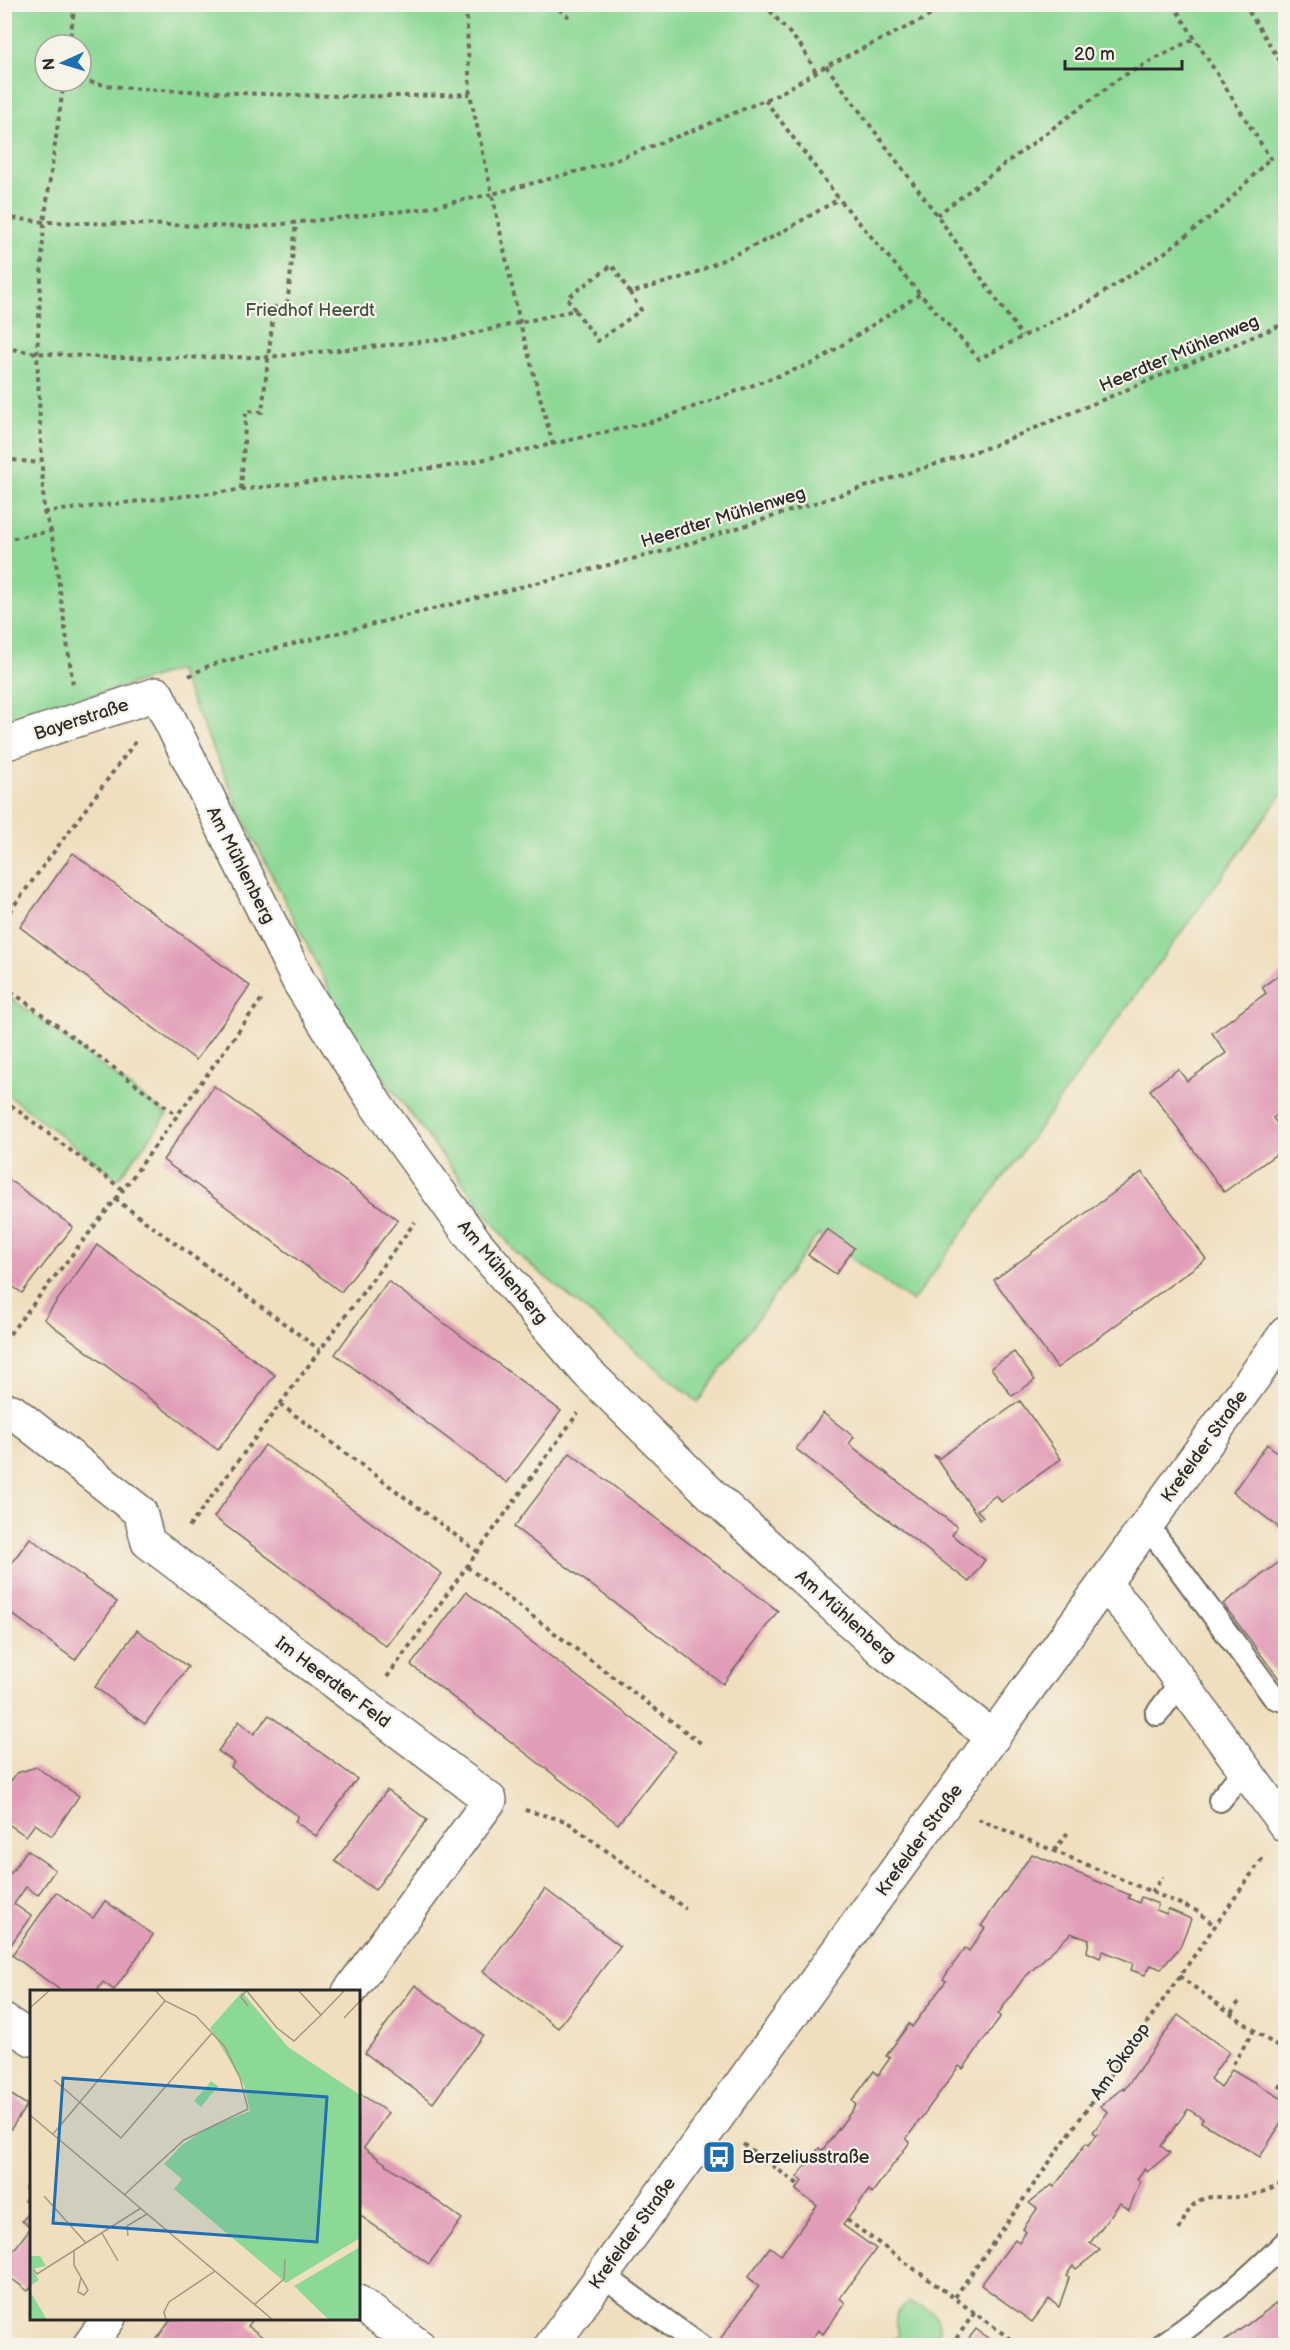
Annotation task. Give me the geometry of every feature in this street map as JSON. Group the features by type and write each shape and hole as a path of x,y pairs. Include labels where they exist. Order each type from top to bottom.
{"street":[{"name":"Bayerstraße","path":"4,744 80,719 159,700"},
{"name":"Am Mühlenberg","path":"159,700 299,982 377,1106 476,1243 599,1383 711,1494 875,1643 993,1737"},
{"name":"Krefelder Straße","path":"550,2346 1286,1333"},
{"name":"Im Heerdter Feld","path":"4,1411 12,1411 140,1512 148,1542 490,1800"},
{"path":"1104,1584 1131,1614 1285,1826"},
{"path":"350,1990 490,1800"},
{"path":"4,2021 30,2038"},
{"path":"360,2303 419,2346"},
{"path":"89,2346 108,2320"}],"lane":[{"path":"1147,1525 1274,1697 1286,1701"},
{"path":"1157,1714 1180,1682"},
{"path":"1220,1800 1244,1770"},
{"path":"1161,2346 1255,2274 1286,2242"},
{"path":"602,2274 700,2346"}],"path":[{"path":"71,33 75,4"},
{"path":"466,4 470,94 520,323 553,445"},
{"path":"552,4 568,17"},
{"path":"764,4 801,46 816,72"},
{"path":"4,218 44,222 212,228 296,223 421,209 492,194 605,164 765,100 826,66 950,4"},
{"path":"1173,4 1270,158"},
{"path":"1244,4 1286,70"},
{"path":"937,215 1121,77 1195,38"},
{"path":"826,66 937,215 1022,336"},
{"path":"93,83 143,88 387,98 470,94"},
{"path":"62,93 44,222 37,353 40,463 44,512 51,531 80,719"},
{"path":"765,100 839,199 979,359 1086,304 1164,252 1223,207 1270,158 1286,157"},
{"path":"630,293 690,274 775,236 839,199"},
{"path":"241,489 246,411 262,412 274,307 287,307 296,223"},
{"path":"612,265 641,310 598,341 575,310 567,298 612,265"},
{"path":"44,512 458,465 655,421 816,362 920,294"},
{"path":"4,348 37,353 114,358 269,357 448,339 575,310"},
{"name":"Heerdter Mühlenweg","path":"159,700 210,665 672,549 981,449 1286,323"},
{"path":"4,459 40,463"},
{"path":"4,540 51,531"},
{"path":"4,919 159,700"},
{"path":"4,1341 123,1190 289,961"},
{"path":"4,986 177,1115"},
{"path":"4,1100 123,1190"},
{"path":"168,1557 439,1191"},
{"path":"115,1199 320,1350"},
{"path":"366,1706 599,1383"},
{"path":"280,1404 478,1552"},
{"path":"467,1567 702,1744"},
{"path":"490,1800 566,1821 686,1909"},
{"path":"945,1804 1197,1911 1215,1926"},
{"name":"Am Ökotop","path":"956,2296 1285,1826"},
{"path":"1054,1851 1069,1831"},
{"path":"1151,1892 1163,1877"},
{"path":"1179,1976 1286,2053"},
{"path":"1231,2013 1241,1999"},
{"path":"1233,2064 1254,2030"},
{"path":"1279,2088 1286,2078"},
{"path":"712,2124 799,2185"},
{"path":"1179,2230 1189,2210 1197,2202 1209,2197 1234,2198 1257,2193 1286,2181"},
{"path":"848,2220 956,2296 1020,2346"},
{"path":"951,2346 975,2312"}],"green space":[{"name":"Friedhof Heerdt","path":"5,5 1285,5 1285,790 912,1302 818,1234 698,1402 516,1253 354,1039 249,829 178,670 5,723"},
{"path":"4,993 167,1115 118,1179 5,1093"},
{"path":"909,2303 926,2308 936,2316 939,2345 877,2345 881,2340 896,2339 899,2334 896,2323 897,2313"}],"building":[{"path":"73,853 250,986 196,1060 20,927"},
{"path":"1286,970 1286,1109 1273,1118 1286,1135 1286,1147 1224,1192 1150,1090 1178,1069 1187,1081 1226,1053 1212,1033 1266,993 1262,987"},
{"path":"214,1086 398,1220 341,1292 163,1160"},
{"path":"1142,1172 1206,1259 1057,1368 994,1280"},
{"path":"4,1176 73,1227 22,1293 4,1280"},
{"path":"827,1229 854,1248 836,1274 808,1255"},
{"path":"97,1245 275,1375 218,1450 44,1319"},
{"path":"388,1281 561,1411 507,1483 335,1354"},
{"path":"1014,1352 1035,1380 1012,1396 991,1368"},
{"path":"1020,1401 1061,1459 1001,1502 996,1495 977,1510 983,1517 980,1519 934,1455 939,1458"},
{"path":"823,1413 854,1437 849,1444 957,1527 952,1535 985,1560 969,1582 796,1449"},
{"path":"1267,1444 1286,1459 1286,1539 1277,1526 1233,1492"},
{"path":"265,1445 442,1574 386,1646 214,1517"},
{"path":"570,1453 778,1611 723,1684 514,1527"},
{"path":"30,1538 117,1602 75,1660 4,1608 4,1573"},
{"path":"1286,1557 1286,1677 1280,1680 1223,1604"},
{"path":"466,1592 675,1751 618,1824 411,1665"},
{"path":"137,1630 188,1667 145,1724 95,1687"},
{"path":"269,1715 357,1779 316,1836 295,1821 298,1816 231,1767 234,1762 218,1751 239,1721 254,1734"},
{"path":"36,1767 79,1796 52,1836 35,1824 26,1836 4,1821 4,1790 17,1773"},
{"path":"387,1790 427,1820 375,1890 335,1861"},
{"path":"27,1850 55,1870 38,1895 26,1887 14,1904 31,1916 7,1950 4,1949 4,1868 11,1873"},
{"path":"1032,1854 1130,1895 1128,1898 1139,1903 1141,1897 1158,1904 1156,1910 1167,1914 1168,1909 1191,1919 1180,1947 1161,1969 1151,1965 1145,1975 1131,1970 1133,1963 1103,1951 1100,1958 1087,1952 1089,1940 1071,1933 1023,1979 998,2014 1001,2016 963,2069 959,2066 906,2139 910,2142 872,2193 869,2190 843,2225 876,2249 840,2298 845,2303 823,2334 818,2330 807,2346 715,2346 759,2286 748,2277 770,2247 781,2255 817,2206 796,2190 802,2181 797,2177 819,2148 822,2151 856,2105 852,2101 874,2071 878,2075 890,2058 886,2056 909,2024 912,2027 946,1981 943,1979 965,1948 969,1951 985,1928 981,1926"},
{"path":"545,1889 620,1946 558,2028 483,1971"},
{"path":"56,1892 93,1918 105,1901 153,1935 114,1990 103,1982 97,1990 60,1990 12,1955"},
{"path":"415,1985 483,2035 433,2103 365,2053"},
{"path":"1178,2015 1229,2052 1210,2079 1221,2088 1232,2069 1286,2101 1286,2115 1260,2157 1201,2122 1203,2119 1188,2109 1161,2146 1170,2153 1147,2172 1144,2169 1137,2179 1140,2182 1129,2210 1120,2203 1090,2243 1100,2250 1076,2269 1073,2266 1066,2276 1069,2278 1059,2307 1049,2299 1032,2322 981,2285 1015,2239 1019,2242 1026,2232 1023,2229 1037,2209 1029,2203 1052,2185 1054,2187 1086,2143 1089,2145 1097,2135 1093,2132 1108,2112 1100,2106 1123,2088 1124,2090"},
{"path":"4,2090 27,2105 4,2139"},
{"path":"360,2093 388,2113 364,2148 462,2219 429,2264 360,2215"},
{"path":"30,2182 30,2192 25,2188"},
{"path":"30,2192 30,2205 24,2201"},
{"path":"30,2211 30,2226 22,2221"},
{"path":"30,2228 30,2288 28,2291 4,2273 4,2263"},
{"path":"1281,2300 1286,2306 1286,2346 1218,2346"},
{"path":"170,2320 252,2320 248,2326 275,2346 152,2346"},
{"path":"976,2329 998,2346 973,2346 967,2341"}],"place":[{"name":"Berzeliusstraße","path":"719,2157"}]}
